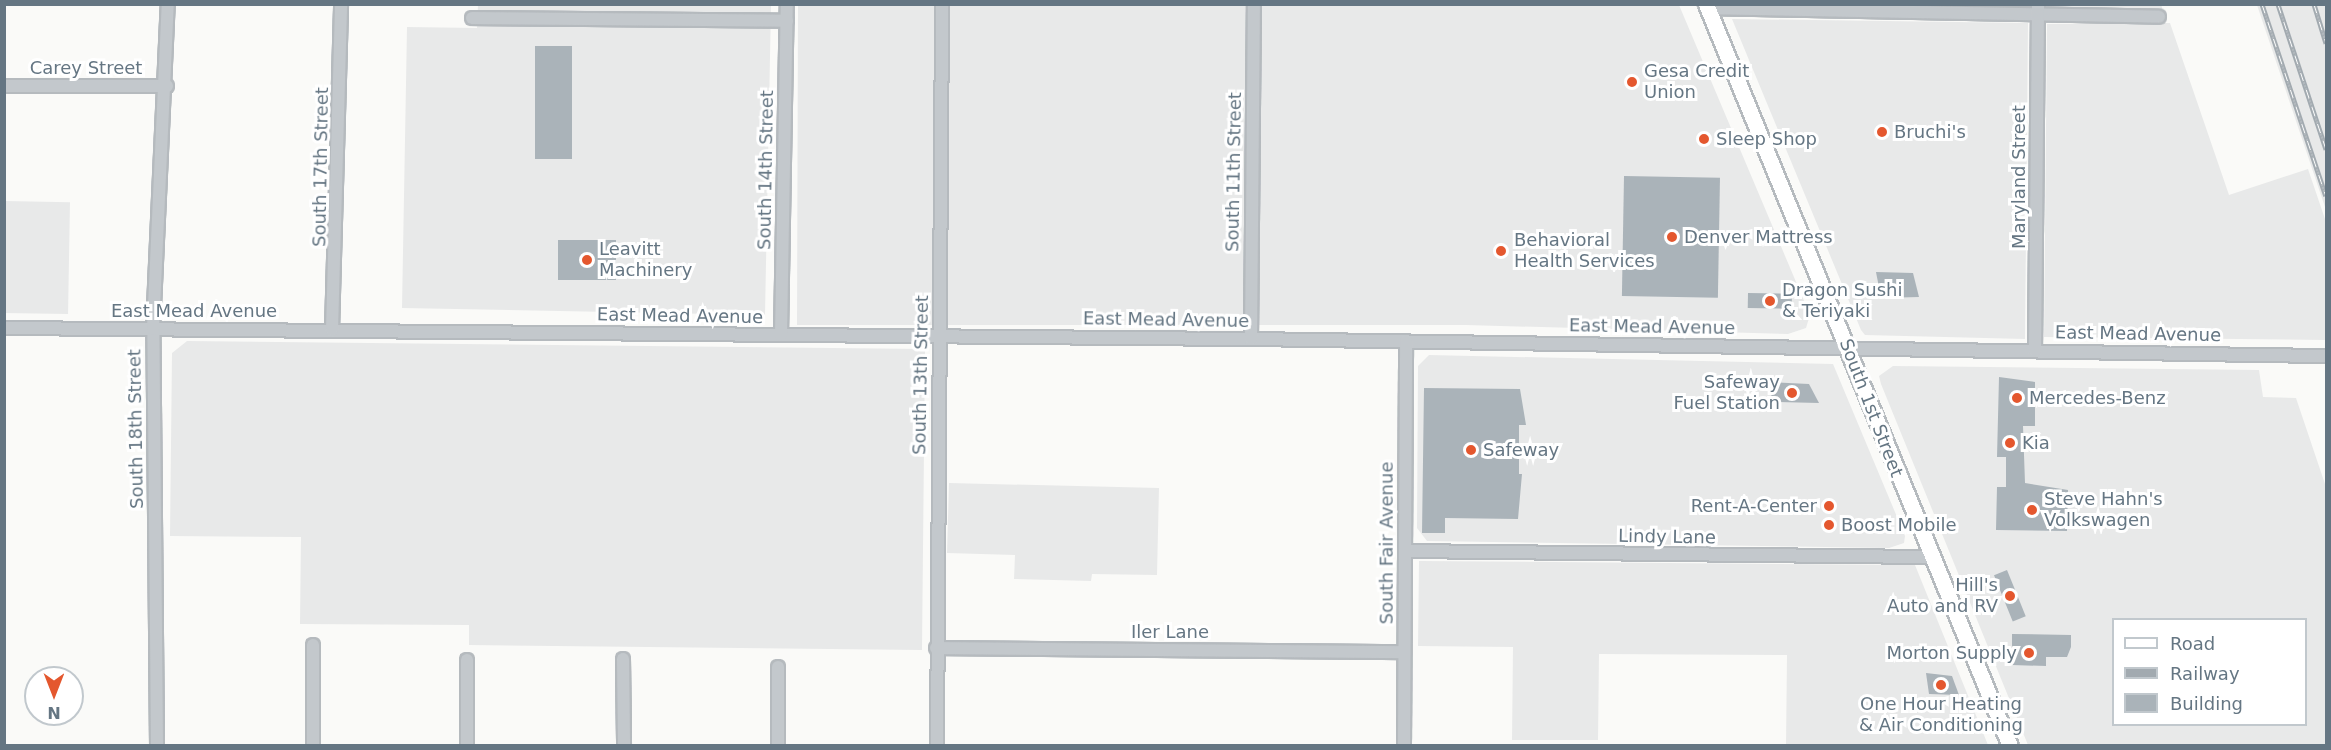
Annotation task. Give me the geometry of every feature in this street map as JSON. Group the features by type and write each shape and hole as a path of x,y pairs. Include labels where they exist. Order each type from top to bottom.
{"main road":[{"name":"South 1st Street","path":"1706,6 1848,348 1929,557 2010,746"}],"street":[{"name":"South 18th Street","path":"157,746 153,329 167,86 168,4"},
{"name":"South 17th Street","path":"332,330 341,4"},
{"name":"South 14th Street","path":"781,335 787,4"},
{"name":"South 13th Street","path":"937,746 937,336 942,4"},
{"name":"South 11th Street","path":"1251,339 1254,4"},
{"path":"1706,6 2038,10 2158,17"},
{"name":"Maryland Street","path":"2036,351 2038,10"},
{"path":"472,18 787,21"},
{"name":"Carey Street","path":"4,86 167,86"},
{"name":"East Mead Avenue","path":"4,328 1251,339 2326,356"},
{"name":"South Fair Avenue","path":"1404,746 1406,342"},
{"name":"Lindy Lane","path":"1405,551 1929,557"},
{"path":"313,645 313,746"},
{"name":"Iler Lane","path":"936,648 1404,652"},
{"path":"623,659 624,746"},
{"path":"467,660 467,746"},
{"path":"778,667 778,746"}],"shaded area":[{"path":"798,4 1679,5 1810,315 1806,328 1788,334 1466,325 797,325"},
{"path":"2161,4 2163,11 1936,5"},
{"path":"478,5 771,5 765,315 402,308 407,27 477,28"},
{"path":"2257,5 2326,5 2326,210"},
{"path":"1732,19 2028,23 2025,339 1865,335"},
{"path":"2170,23 2229,195 2308,169 2326,222 2326,340 2044,337 2047,24"},
{"path":"5,201 70,202 68,314 4,313"},
{"path":"187,341 925,349 922,650 469,645 469,625 300,624 301,537 170,536 172,353"},
{"path":"1429,355 1833,364 1905,536 1904,543 1889,548 1427,541 1417,528 1418,366"},
{"path":"1893,366 2259,370 2263,397 2296,398 2326,487 2326,745 2028,745 1879,376"},
{"path":"949,483 1159,488 1157,575 1092,574 1091,581 1014,579 1015,555 947,553"},
{"path":"1419,561 1915,565 1988,745 1786,745 1787,655 1599,654 1598,740 1512,740 1513,647 1418,646"}],"building":[{"path":"535,46 572,46 572,159 535,159"},
{"name":"Denver Mattress","path":"1624,176 1720,178 1718,298 1622,296"},
{"name":"Leavitt Machinery","path":"558,240 616,240 616,280 558,280"},
{"path":"1876,272 1913,273 1919,297 1881,298"},
{"name":"Dragon Sushi & Teriyaki","path":"1748,293 1792,294 1792,309 1748,308"},
{"path":"1999,377 2035,382 2035,426 2023,426 2025,483 2068,490 2067,531 1996,530 1997,487 2006,487 2006,457 1997,457"},
{"name":"Safeway Fuel Station","path":"1764,382 1809,384 1819,403 1775,402"},
{"name":"Safeway","path":"1424,388 1520,389 1526,425 1519,425 1519,474 1522,474 1518,519 1445,518 1445,533 1422,533"},
{"name":"Hill's Auto and RV","path":"2007,570 2026,616 2013,622 1994,575"},
{"name":"Morton Supply","path":"2012,634 2071,635 2071,647 2067,657 2046,657 2046,666 2012,665"},
{"name":"One Hour Heating & Air Conditioning","path":"1926,673 1952,676 1959,695 1929,694"}],"railway":[{"path":"2262,4 2326,196"},
{"path":"2278,4 2326,149"},
{"path":"2314,4 2326,43"}],"place":[{"name":"Gesa Credit Union","path":"1632,82"},
{"name":"Bruchi's","path":"1882,132"},
{"name":"Sleep Shop","path":"1704,139"},
{"name":"Denver Mattress","path":"1672,237"},
{"name":"Behavioral Health Services","path":"1501,251"},
{"name":"Leavitt Machinery","path":"587,260"},
{"name":"Dragon Sushi & Teriyaki","path":"1770,301"},
{"name":"Safeway Fuel Station","path":"1792,393"},
{"name":"Mercedes-Benz","path":"2017,398"},
{"name":"Kia","path":"2010,443"},
{"name":"Safeway","path":"1471,450"},
{"name":"Rent-A-Center","path":"1829,506"},
{"name":"Steve Hahn's Volkswagen","path":"2032,510"},
{"name":"Boost Mobile","path":"1829,525"},
{"name":"Hill's Auto and RV","path":"2010,596"},
{"name":"Morton Supply","path":"2029,653"},
{"name":"One Hour Heating & Air Conditioning","path":"1941,685"}]}
